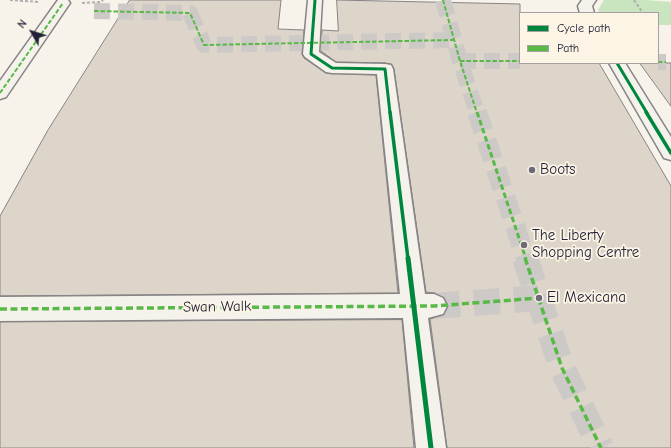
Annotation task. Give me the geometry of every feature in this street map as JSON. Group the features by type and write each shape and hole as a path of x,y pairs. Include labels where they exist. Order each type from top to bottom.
{"street":[{"path":"315,0 311,54 332,68 385,69 431,448"},
{"path":"587,12 585,6 589,0"},
{"path":"0,93 63,3"},
{"path":"618,64 671,153"},
{"name":"Swan Walk","path":"0,309 434,306"}],"path":[{"path":"10,0 63,3"},
{"path":"634,0 642,12"}],"green space":[{"path":"604,0 646,0 671,2 671,25 659,25 659,12 599,12 598,10"}],"building":[{"path":"130,0 281,0 278,29 304,30 302,54 304,58 326,73 376,75 398,293 0,296 0,216 48,130"},
{"path":"337,0 520,4 519,64 600,64 671,186 671,448 447,448 430,319 443,315 448,305 444,297 435,293 426,292 394,69 391,64 385,63 336,62 321,51 322,30 338,31"},
{"path":"671,63 671,106 641,64"},
{"path":"402,320 414,448 0,448 0,322"}],"tunnel":[{"path":"443,0 460,61"},
{"path":"94,11 190,13 204,45 453,40"},
{"path":"460,61 519,61"},
{"path":"460,61 477,113"},
{"path":"659,62 666,62"},
{"path":"477,112 526,259"},
{"path":"525,258 538,298"},
{"path":"434,306 538,298"},
{"path":"538,298 562,368 601,448"}],"marked path":[{"path":"443,0 460,61 562,368 601,448"},
{"path":"0,93 63,3"},
{"path":"94,11 190,13 204,45 453,40"},
{"path":"460,61 519,61"},
{"path":"659,62 666,62"},
{"path":"0,309 434,306 539,298"}],"cycle path":[{"path":"315,0 311,54 332,68 385,69 431,448"},
{"path":"618,64 671,153"}],"place":[{"name":"Boots","path":"532,170"},
{"name":"The Liberty Shopping Centre","path":"524,245"},
{"name":"El Mexicana","path":"539,298"}]}
